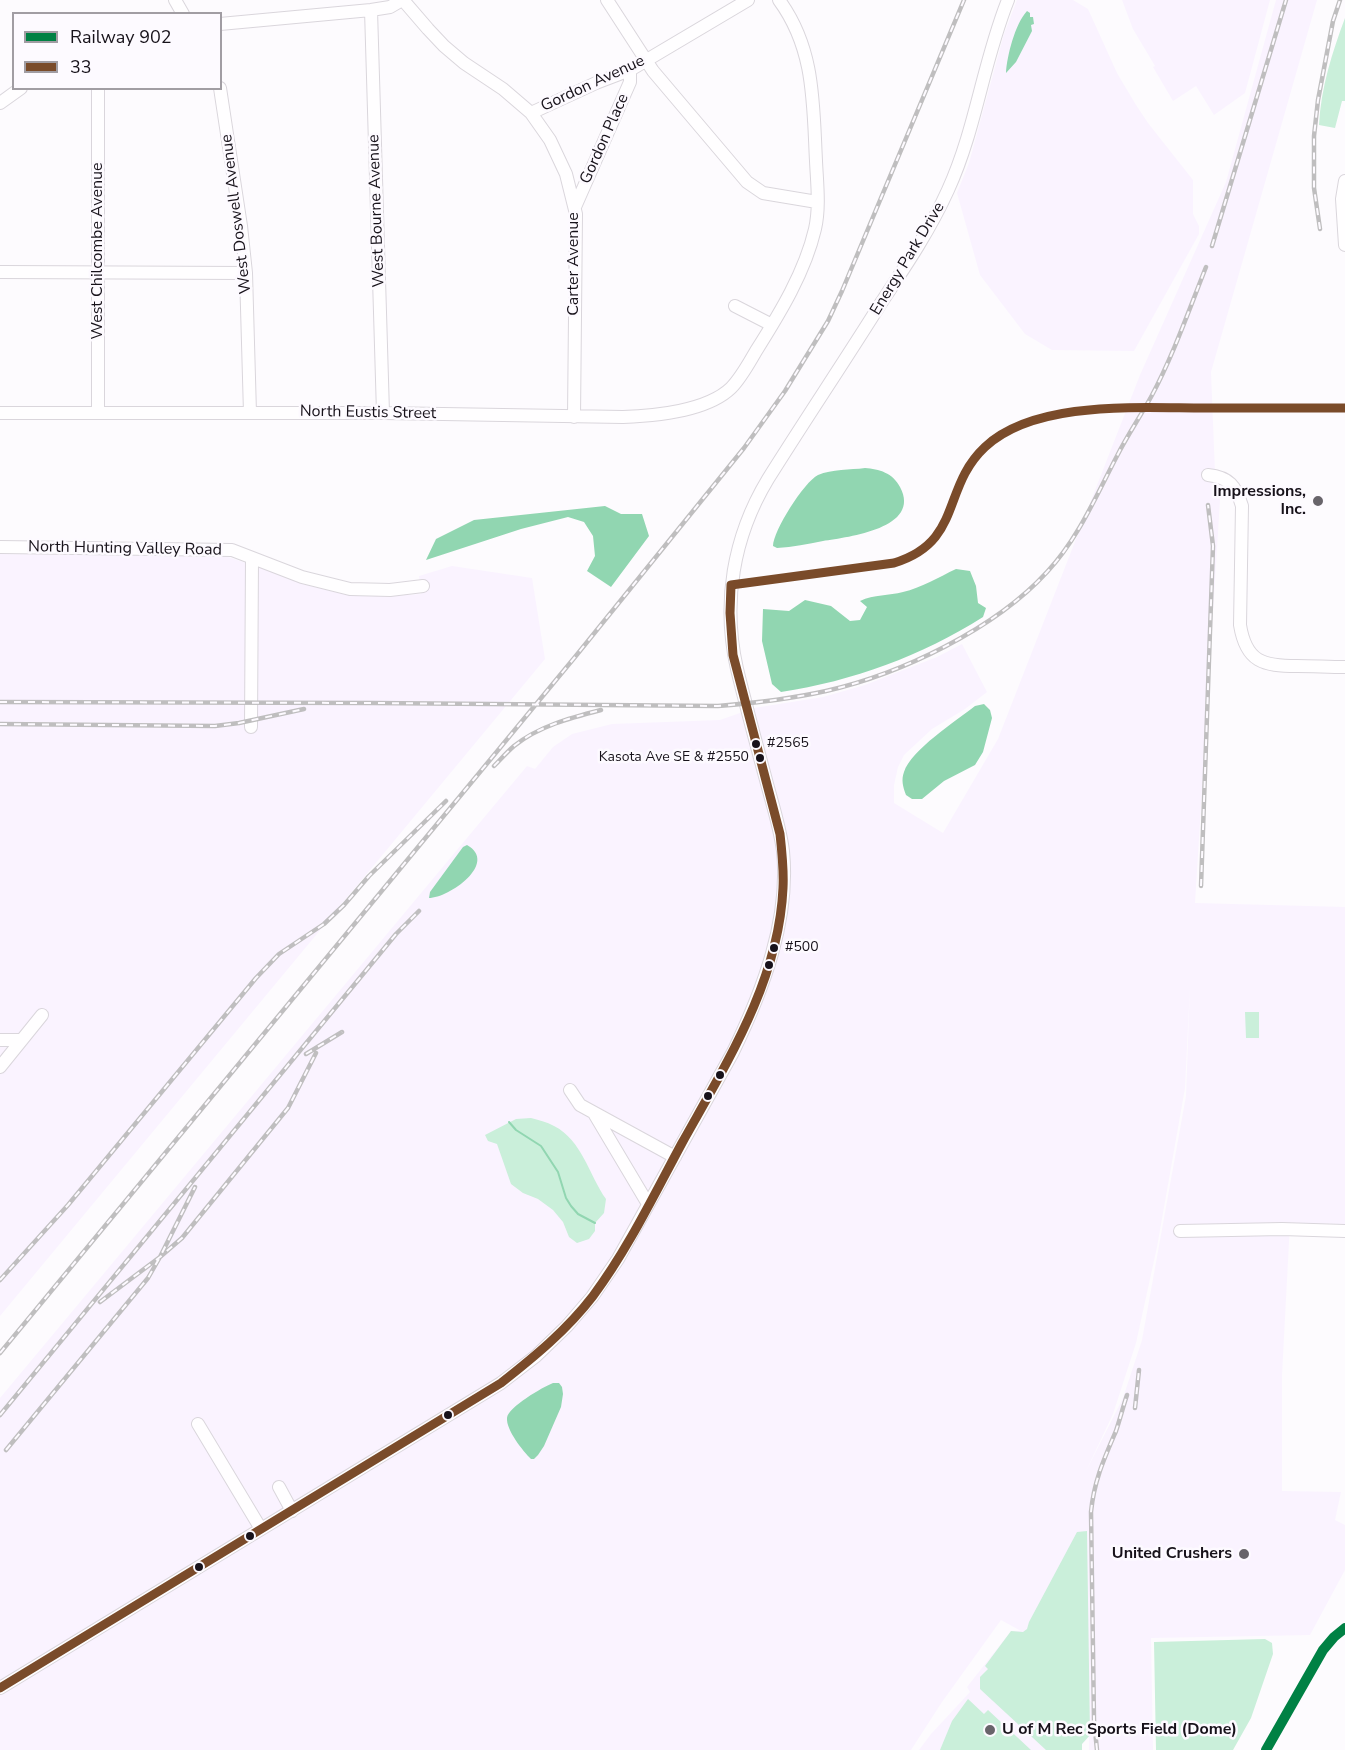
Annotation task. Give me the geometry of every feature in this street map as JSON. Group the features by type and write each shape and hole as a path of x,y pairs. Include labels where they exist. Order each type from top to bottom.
{"street":[{"path":"222,24 371,10 390,7 403,0"},
{"name":"Carter Avenue","path":"403,0 444,46 464,63 503,89 531,113 560,158 572,191 575,208 574,417"},
{"path":"607,0 646,61 680,104 755,189 770,195 817,202"},
{"name":"Gordon Avenue","path":"531,113 630,70 748,0"},
{"path":"735,306 772,325 802,269 810,249 817,218 811,80 808,62 796,28 779,0"},
{"name":"Energy Park Drive","path":"0,1688 483,1395 536,1356 582,1311 618,1259 734,1052 750,1017 770,958 781,906 784,878 783,850 735,662 730,628 736,553 749,512 768,478 936,216 968,138 994,39 1008,0"},
{"name":"West Bourne Avenue","path":"371,10 383,413"},
{"name":"Gordon Place","path":"575,208 630,82 630,70"},
{"path":"0,103 18,90"},
{"name":"West Chilcombe Avenue","path":"98,90 98,413"},
{"name":"West Doswell Avenue","path":"220,90 242,226 246,273 250,413"},
{"path":"1345,181 1342,199 1345,245"},
{"path":"0,272 246,273"},
{"name":"North Eustis Street","path":"0,412 383,413 574,417 623,417 663,413 702,404 731,388 772,325"},
{"path":"1208,475 1219,476 1230,482 1242,506 1240,625 1242,639 1247,650 1265,664 1345,667"},
{"name":"North Hunting Valley Road","path":"0,547 232,550 302,577 350,589 390,590 423,586"},
{"path":"251,727 252,558"},
{"path":"0,1067 42,1015"},
{"path":"0,1040 22,1040"},
{"path":"570,1090 580,1105 675,1156"},
{"path":"595,1114 648,1204"},
{"path":"1180,1231 1282,1229 1345,1231"},
{"path":"198,1424 261,1530"},
{"path":"279,1487 292,1511"}],"shaded area":[{"path":"1017,0 1073,0 1088,9 1117,73 1136,105 1193,180 1193,214 1199,226 1199,234 1134,351 1052,350 1025,334 980,275 957,193 969,163 1004,34"},
{"path":"1122,0 1270,0 1245,93 1214,115 1196,86 1173,101 1133,29"},
{"path":"1276,0 1317,0 1211,372 1215,473 1220,500 1195,903 1345,907 1345,1224 1290,1223 1282,1375 1282,1491 1341,1492 1335,1520 1345,1525 1345,1570 1310,1635 1151,1638 1153,1750 1089,1750 1089,1737 1082,1744 1082,1750 919,1750 970,1692 967,1687 1011,1631 1021,1631 1001,1620 942,1702 911,1750 0,1750 0,1398 527,766 535,769 553,747 572,734 612,724 720,720 754,708 823,697 865,685 937,657 962,644 987,692 965,709 932,729 904,755 898,767 894,785 894,803 943,833 998,739 1140,375 1226,182","holes":["1190,986 1186,1096 1142,1340 1123,1398 1086,1471 1113,1414 1136,1343 1157,1247 1185,1088"]},
{"path":"1027,11 1030,17 1033,17 1032,31 1016,62 1006,73 1012,40"},
{"path":"1345,18 1345,101 1342,101 1335,128 1319,125 1320,111 1328,70"},
{"path":"865,468 885,473 894,478 900,487 904,501 901,512 892,521 880,528 849,537 789,547 773,546 784,519 812,479 829,472"},
{"path":"605,506 621,514 642,514 649,536 611,587 587,571 595,556 593,536 584,522 568,517 521,529 426,560 436,539 474,520"},
{"path":"0,554 228,557 330,591 356,596 421,594 419,576 452,566 532,578 545,659 0,1316"},
{"path":"956,569 970,571 976,586 978,603 986,608 983,617 935,644 860,674 781,692 772,684 762,641 763,609 789,611 805,600 831,606 850,621 860,620 867,607 860,601 910,590"},
{"path":"984,704 990,710 992,718 983,752 975,765 944,781 922,799 912,799 906,795 903,775 908,763 935,736 975,706"},
{"path":"467,845 475,852 477,861 474,870 458,886 429,898 430,892 463,847"},
{"path":"1245,1012 1259,1012 1259,1038 1246,1038"},
{"path":"531,1118 554,1126 572,1140 606,1199 604,1213 595,1223 595,1231 589,1239 577,1243 569,1237 563,1222 553,1210 511,1184 497,1144 488,1141 485,1135 516,1119"},
{"path":"553,1383 559,1383 562,1387 561,1407 544,1446 534,1459 531,1459 512,1434 507,1418 519,1403"},
{"path":"1087,1531 1090,1735 1082,1744 1082,1750 1046,1750 980,1689 980,1677 988,1669 985,1666 1011,1631 1023,1632 1027,1629 1077,1532"},
{"path":"1265,1639 1272,1643 1273,1654 1251,1718 1233,1750 1156,1750 1154,1642"},
{"name":"U of M Rec Sports Field (Dome)","path":"968,1699 984,1714 988,1710 1031,1750 940,1750 952,1721"}],"waterway":[{"path":"509,1122 516,1130 541,1146 558,1172 566,1198 571,1206 578,1214 595,1223"}],"railway":[{"path":"0,1353 575,657 744,448 785,391 828,321 842,291 964,0"},
{"path":"1212,246 1286,0"},
{"path":"1320,229 1314,188 1314,136 1318,100 1333,21 1340,0"},
{"path":"0,702 718,706 813,694 885,673 945,647 974,630 1026,593 1058,559 1086,517 1159,381 1206,267"},
{"path":"1201,886 1213,546 1208,505"},
{"path":"0,724 215,726 304,709"},
{"path":"494,766 514,746 534,733 566,720 601,710"},
{"path":"0,1280 68,1205 256,978 279,954 324,924 369,876 446,801"},
{"path":"0,1415 396,934 419,911"},
{"path":"306,1054 342,1032"},
{"path":"100,1302 182,1238 288,1108 316,1053"},
{"path":"6,1450 148,1278 195,1187"},
{"path":"1135,1408 1139,1370"},
{"path":"1097,1750 1094,1720 1091,1512 1097,1480 1127,1395"}],"rail line":[{"name":"902","path":"1266,1750 1323,1650 1345,1628"}],"transit line":[{"name":"33","path":"0,1688 501,1383 561,1332 593,1296 618,1260 748,1021 772,956 779,922 783,881 780,834 733,655 731,585 894,563 916,554 931,542 942,528 971,463 985,447 1006,432 1031,421 1059,414 1120,408 1345,408"}],"place":[{"name":"Impressions, Inc.","path":"1318,501"},
{"name":"#2565","path":"756,744"},
{"name":"Kasota Ave SE & #2550","path":"760,758"},
{"name":"#500","path":"774,948"},
{"name":"United Crushers","path":"1244,1554"},
{"name":"U of M Rec Sports Field (Dome)","path":"990,1730"}]}
